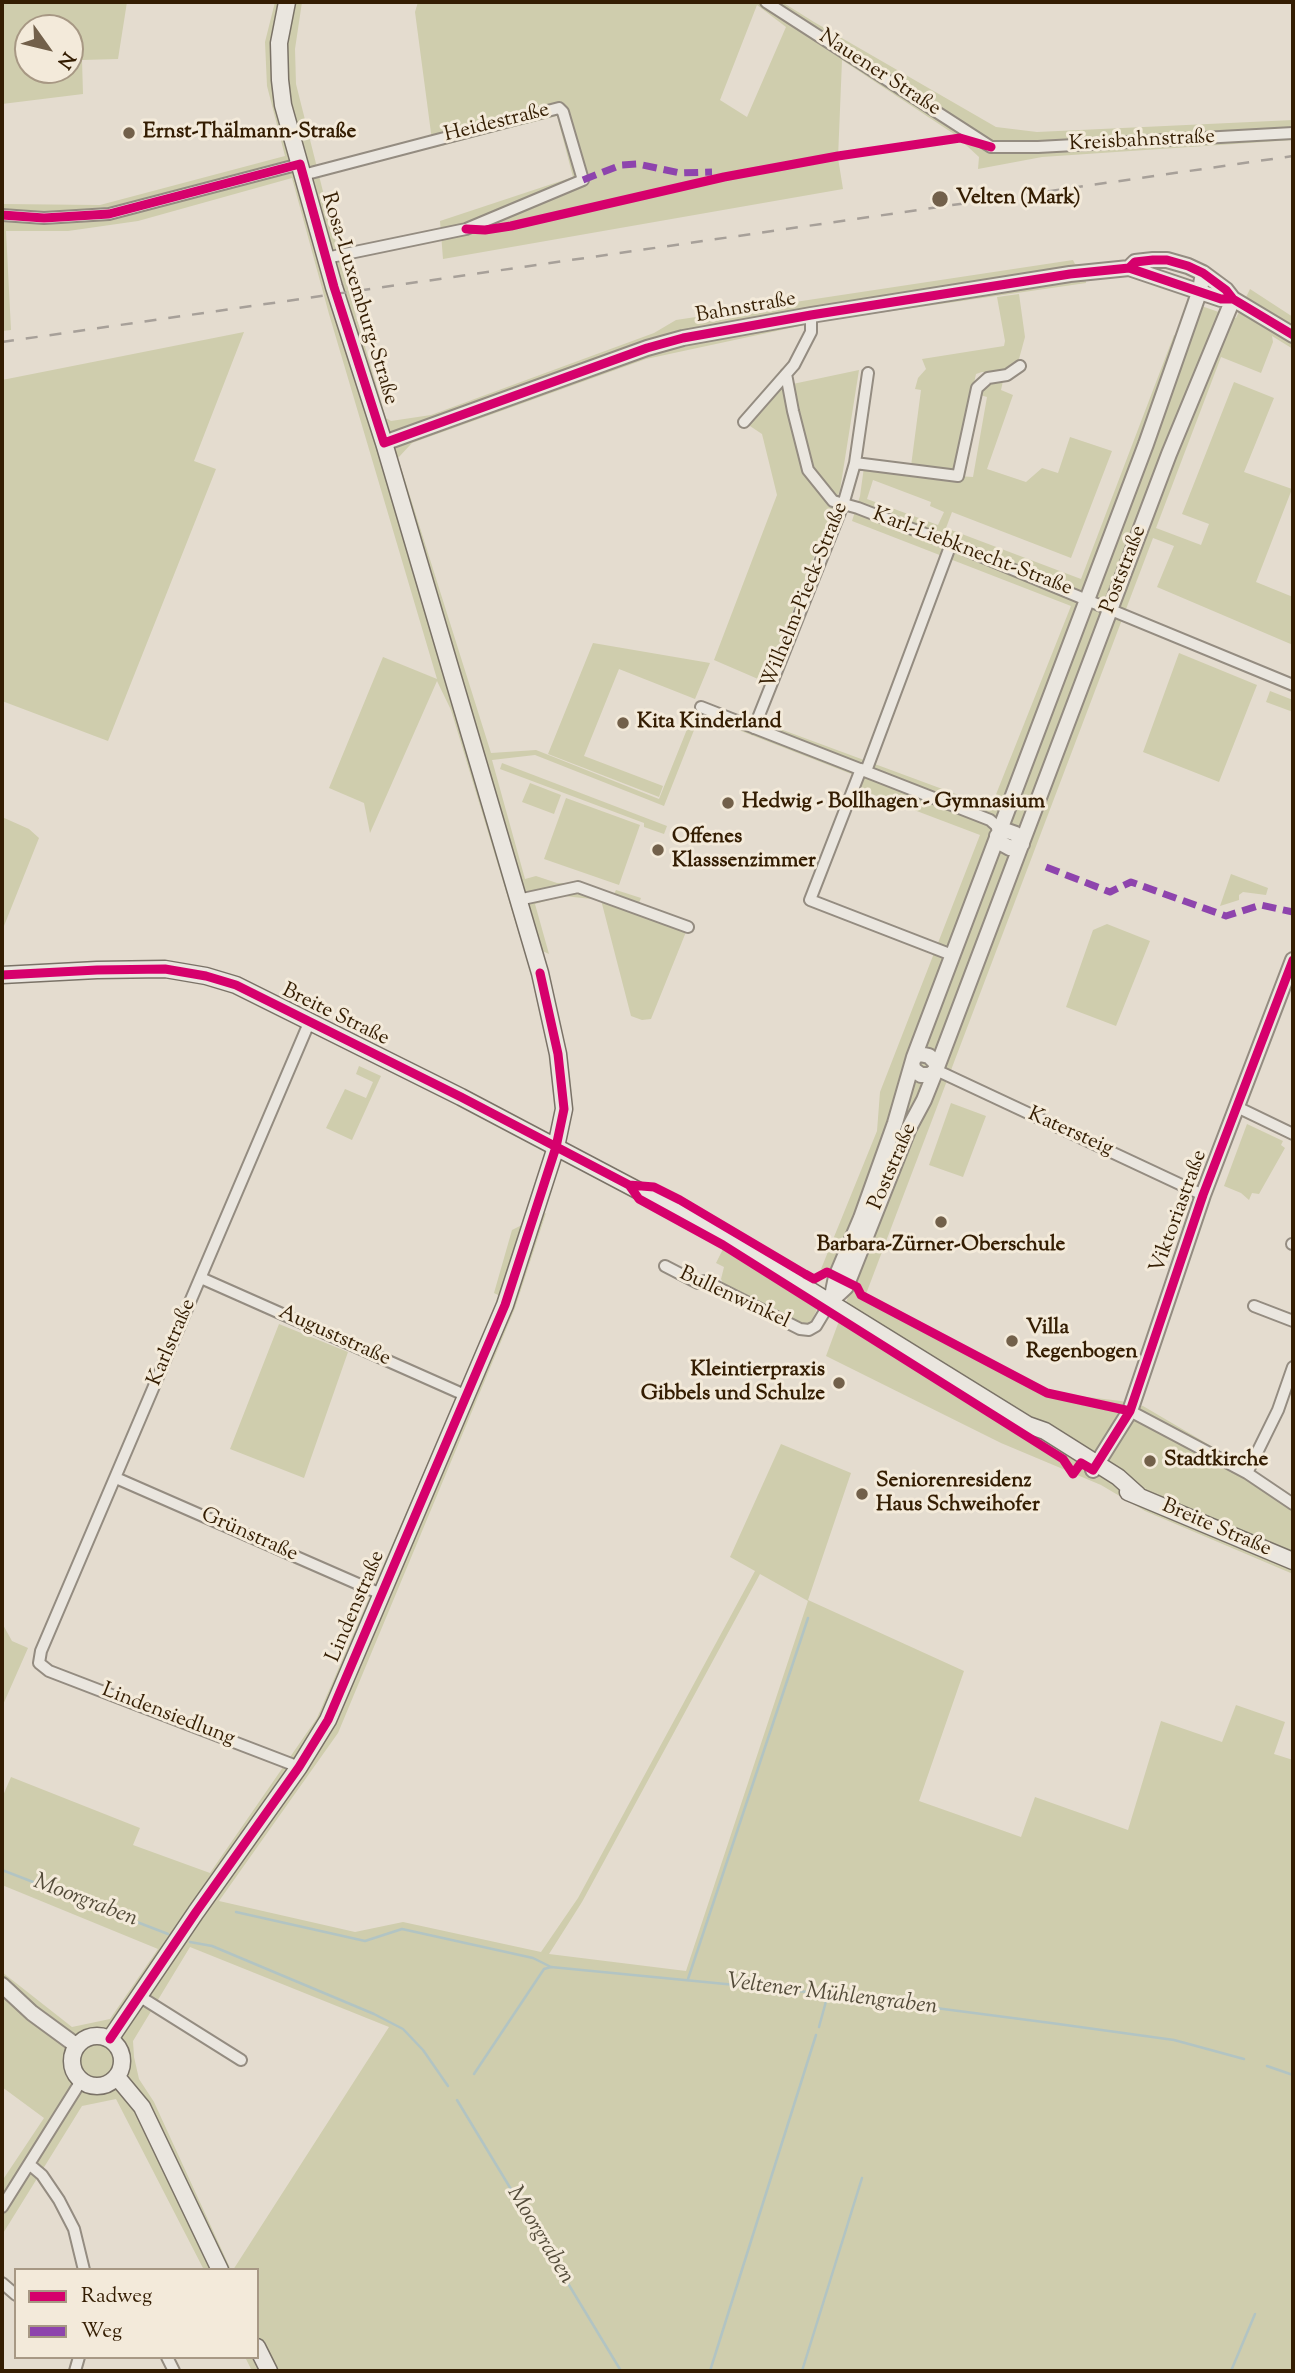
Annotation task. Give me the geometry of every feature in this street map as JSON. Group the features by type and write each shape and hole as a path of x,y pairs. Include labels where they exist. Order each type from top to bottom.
{"main road":[{"name":"Rosa-Luxemburg-Straße","path":"287,2 279,43 284,105 326,258 384,443 540,973 558,1054 564,1109 556,1147"},
{"name":"Breite Straße","path":"2,975 165,969 206,976 236,985 700,1222 1028,1425 1045,1431 1095,1467 1118,1477 1138,1496 1293,1562"},
{"name":"Lindenstraße","path":"110,2039 299,1767 328,1720 505,1305 556,1147"},
{"path":"96,2036 110,2039 120,2049 122,2056 117,2077 111,2082 96,2086 81,2081 73,2068 73,2053 77,2046 82,2040 96,2036"},
{"path":"117,2077 142,2107 218,2268"},
{"path":"259,2351 269,2371"}],"street":[{"name":"Nauener Straße","path":"766,2 991,147"},
{"name":"Heidestraße","path":"302,169 559,108 563,112 583,180 466,229 326,258"},
{"name":"Kreisbahnstraße","path":"991,147 1038,148 1293,133"},
{"path":"2,215 44,218 109,214 302,169"},
{"name":"Bahnstraße","path":"1129,268 1135,262 1144,260 1167,260 1203,273 1226,290 1233,299 1293,335"},
{"name":"Bahnstraße","path":"384,443 648,348 683,338 811,315 1059,276 1129,268 1222,299 1233,299"},
{"path":"1200,290 1203,273"},
{"name":"Poststraße","path":"831,1301 836,1277 895,1123 913,1061 1146,444 1200,290"},
{"name":"Poststraße","path":"831,1301 846,1287 904,1141 936,1070 1168,454 1233,299"},
{"name":"Bahnstraße","path":"744,422 794,365 811,331 811,315"},
{"path":"855,463 958,476 977,388 988,378 1007,375 1020,366"},
{"name":"Wilhelm-Pieck-Straße","path":"754,727 843,505 855,463 868,373"},
{"path":"786,374 808,470 833,501 843,505"},
{"name":"Karl-Liebknecht-Straße","path":"843,505 858,508 1111,608 1293,685"},
{"path":"951,544 810,900 952,955"},
{"path":"701,707 990,820 1003,845 1010,848 1022,844"},
{"path":"518,900 578,887 688,927"},
{"name":"Viktoriastraße","path":"1095,1467 1130,1411 1203,1195 1293,960"},
{"name":"Karlstraße","path":"38,1663 310,1023"},
{"path":"913,1061 920,1054 933,1058 936,1070"},
{"name":"Katersteig","path":"936,1070 1203,1195"},
{"path":"1237,1107 1293,1134"},
{"name":"Bullenwinkel","path":"665,1266 698,1283 705,1280 800,1329 809,1330 816,1326 831,1301"},
{"name":"Auguststraße","path":"201,1278 467,1396"},
{"path":"1254,1306 1293,1321"},
{"path":"1247,1473 1278,1410 1293,1367"},
{"path":"1130,1411 1247,1473 1293,1504"},
{"name":"Grünstraße","path":"116,1478 382,1594"},
{"name":"Lindensiedlung","path":"38,1663 49,1671 299,1767"},
{"path":"2,1985 32,2013 77,2046"},
{"path":"139,1996 241,2060"},
{"path":"2,2207 81,2081"},
{"path":"29,2164 42,2175 59,2200 74,2229 84,2268"}],"shaded area":[{"path":"2,2 127,2 118,59 84,60 84,14 14,14 14,84 83,84 83,94 2,104"},
{"path":"275,2 302,2 295,49 296,84 344,275 386,418 391,421 431,415 654,333 676,320 1073,260 1075,264 1085,266 1086,283 823,321 646,359 412,443 398,458 491,753 536,750 659,799 698,702 748,722 772,726 991,807 1071,606 852,521 860,496 864,467 952,482 958,476 973,477 987,397 980,395 982,390 996,380 1003,381 1001,390 1013,395 987,469 1026,482 1042,468 1058,473 1070,437 1112,451 1071,558 952,512 946,528 1081,579 1174,335 1178,336 1189,308 1187,301 1236,318 1250,289 1293,317 1293,349 1272,336 1273,342 1261,373 1221,357 1156,528 1201,545 1209,524 1182,514 1234,382 1274,398 1244,472 1292,489 1256,582 1293,597 1293,645 1157,587 1174,546 1153,538 866,1294 1053,1393 1143,1406 1252,1470 1293,1499 1293,1574 1145,1511 1101,1485 1001,1443 826,1356 852,1286 821,1269 877,1131 880,1092 980,835 856,788 859,777 700,715 664,806 535,755 492,760 525,879 536,876 557,883 576,883 614,894 616,890 641,898 639,903 690,922 651,1019 642,1020 631,1016 601,900 564,896 535,904 549,954 521,941 451,710 437,681 370,833 364,803 329,788 383,657 437,679 329,314 292,178 138,221 68,231 6,231 11,330 2,331 2,204 100,205 285,156 267,86 265,42","holes":["873,480 931,502 930,506 944,512 938,525 867,499"]},
{"path":"418,2 782,2 996,127 1037,132 1293,120 1293,140 1042,157 978,169 979,157 954,134 842,60 838,158 843,189 443,259 440,221 573,177 557,116 433,148 415,12","holes":["757,5 786,27 747,117 720,100"]},
{"path":"1019,294 1025,337 1019,359 1017,364 1003,372 976,374 954,473 911,466 921,390 915,389 918,378 926,369 922,359 1004,346 997,297"},
{"path":"244,332 194,461 216,469 108,741 2,701 2,380"},
{"path":"859,370 840,490 765,682 714,660 777,495 762,434 744,422 786,374 788,385"},
{"path":"593,643 710,663 695,699 619,669 584,756 663,786 659,797 548,754"},
{"path":"1179,653 1257,685 1219,782 1143,752"},
{"path":"1270,691 1293,700 1293,712 1266,702"},
{"path":"502,763 667,826 664,834 644,827 644,823 500,769"},
{"path":"530,783 561,795 554,814 522,802"},
{"path":"566,798 640,825 619,885 544,859"},
{"path":"2,817 29,829 39,838 2,931"},
{"path":"1231,874 1268,888 1266,895 1243,892 1239,895 1239,900 1220,906"},
{"path":"1107,924 1150,941 1116,1026 1066,1007 1093,930"},
{"path":"359,1066 381,1076 352,1140 326,1128 345,1089 366,1098 373,1082 356,1074"},
{"path":"951,1103 986,1116 963,1177 929,1165"},
{"path":"1247,1124 1283,1141 1281,1145 1285,1148 1259,1194 1252,1193 1249,1200 1241,1193 1224,1186"},
{"path":"546,1213 515,1308 338,1733 219,1901 355,1932 403,1922 541,1952 578,1898 755,1571 730,1557 781,1444 851,1473 808,1600 964,1671 919,1801 1021,1837 1035,1797 1128,1830 1161,1721 1222,1742 1236,1705 1285,1722 1274,1754 1293,1760 1293,2371 252,2371 246,2359 259,2359 259,2268 234,2268 389,2027 190,1947 133,2041 134,2057 139,2079 154,2102 230,2268 203,2268 116,2099 82,2106 2,2235 2,2181 44,2118 2,2087 2,1972 72,2027 110,2019 158,1949 2,1885 2,1798 11,1777 140,1828 133,1845 210,1873 317,1718 500,1296 494,1293 512,1230","holes":["760,1574 808,1601 686,1971 549,1954 582,1902"]},
{"path":"723,1249 817,1309 812,1320 807,1324 799,1324 724,1285 721,1279 724,1267 716,1263"},
{"path":"279,1324 348,1352 304,1478 230,1449"},
{"path":"2,1623 12,1641 28,1648 2,1707"}],"waterway":[{"path":"688,1979 808,1618"},
{"name":"Moorgraben","path":"2,1870 168,1934"},
{"path":"236,1912 365,1941 402,1929 533,1958 551,1967"},
{"name":"Moorgraben","path":"190,1942 212,1946 374,2014 403,2029 423,2050 448,2086"},
{"name":"Veltener Mühlengraben","path":"474,2074 544,1969 551,1967 828,1994 1051,2023 1174,2040 1244,2059"},
{"path":"819,2027 828,1994"},
{"path":"710,2371 816,2035"},
{"name":"Veltener Mühlengraben","path":"1267,2066 1293,2075"},
{"name":"Moorgraben","path":"457,2100 621,2371"},
{"path":"802,2371 862,2178"},
{"path":"1231,2371 1255,2314"}],"railway":[{"path":"2,342 1293,156"}],"marked path":[{"path":"583,180 621,165 638,164 680,173 712,172"},
{"path":"1046,867 1110,892 1131,882 1226,916 1261,905 1293,912"}],"cycle path":[{"path":"466,229 485,230 511,226 724,177 838,156 960,138 991,147"},
{"path":"2,215 44,218 109,214 300,164 334,287 384,443 647,348 683,338 811,315 1070,274 1129,268 1221,299 1233,299"},
{"path":"1129,268 1135,262 1153,260 1167,260 1188,266 1203,273 1226,290 1233,299 1293,335"},
{"path":"629,1185 639,1199 723,1245 1063,1459 1073,1474 1081,1463 1093,1470 1130,1411 1203,1195 1293,960"},
{"path":"2,975 165,969 206,976 236,985 461,1097 629,1185 654,1187 680,1200 814,1279 827,1272 857,1287 861,1295 1047,1393 1130,1411"},
{"path":"110,2039 299,1767 328,1720 505,1305 556,1147 564,1109 558,1054 540,973"}],"place":[{"name":"Ernst-Thälmann-Straße","path":"129,133"},
{"name":"Velten (Mark)","path":"940,199"},
{"name":"Kita Kinderland","path":"623,723"},
{"name":"Hedwig - Bollhagen - Gymnasium","path":"728,803"},
{"name":"Offenes Klasssenzimmer","path":"658,850"},
{"name":"Barbara-Zürner-Oberschule","path":"941,1222"},
{"name":"Villa Regenbogen","path":"1012,1341"},
{"name":"Kleintierpraxis Gibbels und Schulze","path":"839,1383"},
{"name":"Stadtkirche","path":"1150,1461"},
{"name":"Seniorenresidenz Haus Schweihofer","path":"862,1494"}]}
